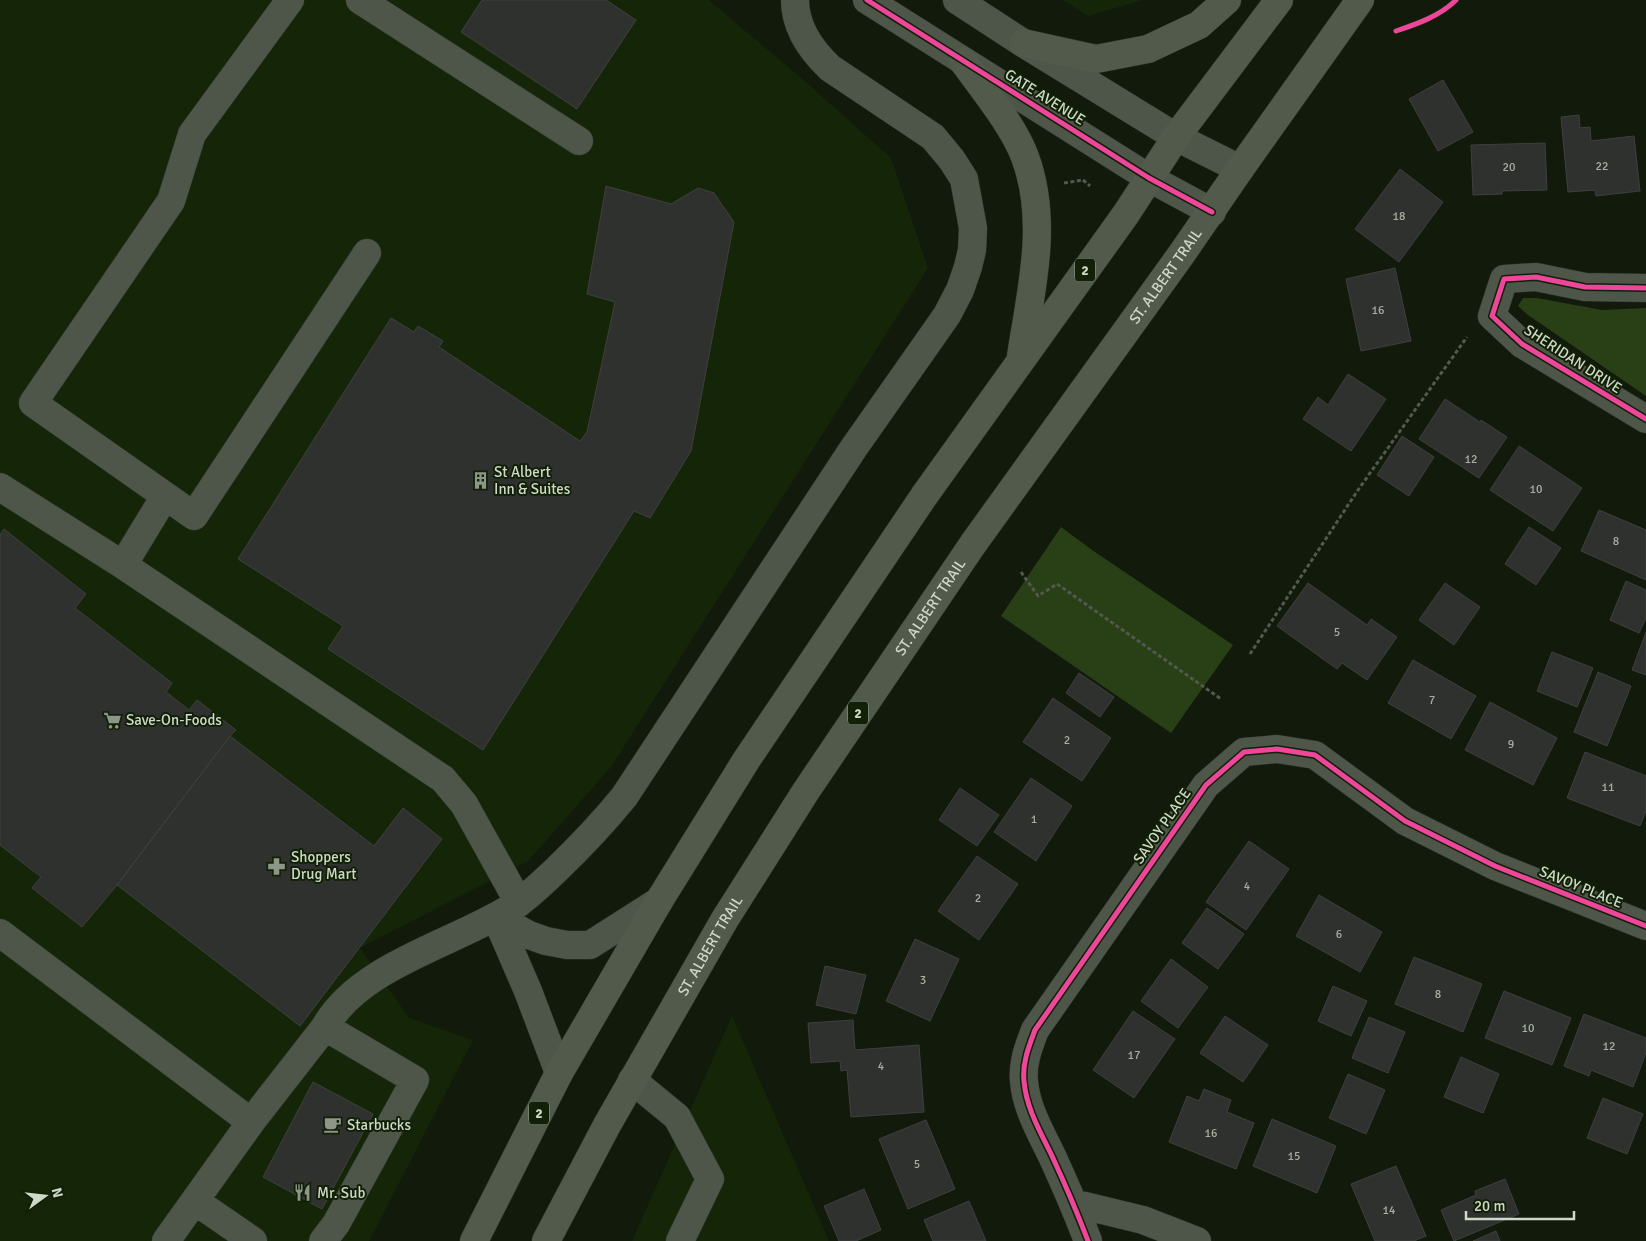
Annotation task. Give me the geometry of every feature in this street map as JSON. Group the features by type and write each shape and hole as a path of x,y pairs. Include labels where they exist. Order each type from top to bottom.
{"main road":[{"path":"1023,43 1096,59 1148,49 1199,25 1227,0"},
{"name":"2","path":"474,1241 559,1073 659,901 752,751 924,496 1126,214 1176,137 1279,0"},
{"name":"ST. ALBERT TRAIL","path":"546,1241 606,1125 725,919 806,790 973,544 1212,212 1240,169 1360,0"},
{"path":"963,61 1013,134 1025,156 1034,187 1038,219 1036,261 1020,362"}],"street":[{"path":"290,0 192,134 171,201 32,403 194,516 367,253"},
{"path":"360,0 579,141"},
{"path":"166,1241 251,1122 325,1027 331,1016 360,986 507,910 570,856 605,821 624,797 854,449 947,315 960,290 972,250 973,228 964,180 952,160 933,137 830,68 807,41 799,26 794,0"},
{"name":"GATE AVENUE","path":"867,0 1149,178 1212,212"},
{"path":"957,0 1176,137 1240,169"},
{"name":"SHERIDAN DRIVE","path":"1646,288 1585,286 1536,276 1504,279 1492,316 1522,344 1646,419"},
{"path":"0,486 123,565 443,779 468,811 507,910 528,991 559,1073"},
{"path":"123,565 165,496"},
{"name":"SAVOY PLACE","path":"1088,1241 1026,1097 1025,1063 1029,1046 1036,1030 1206,786 1244,752 1277,748 1315,756 1404,821 1495,866 1646,926"},
{"path":"507,910 528,935 568,945 590,945 659,901"},
{"path":"0,933 251,1122"},
{"path":"323,1241 336,1224 415,1080 325,1027"},
{"path":"632,1080 677,1117 710,1179 680,1241"},
{"path":"195,1201 253,1241"},
{"path":"1073,1203 1143,1220 1197,1241"}],"path":[{"path":"1063,183 1083,180"},
{"path":"1250,654 1358,490 1469,334"},
{"path":"1021,572 1038,596 1057,584 1221,699"}],"shaded area":[{"path":"0,0 709,0 891,158 928,268 611,767 528,861 360,948 409,1018 473,1040 369,1241 0,1241"},
{"path":"1063,0 1143,0 1088,16"},
{"path":"1523,298 1537,298 1602,310 1646,308 1646,396 1528,315 1518,306"},
{"path":"1061,527 1233,645 1171,733 1001,616"},
{"path":"732,1016 829,1241 632,1241"}],"building":[{"path":"482,0 606,0 636,20 577,109 461,32"},
{"path":"1443,80 1473,132 1438,151 1409,99"},
{"path":"1579,115 1580,128 1590,127 1591,141 1634,136 1640,191 1596,196 1595,190 1568,192 1561,117"},
{"path":"1545,143 1547,190 1502,191 1502,194 1473,195 1471,145"},
{"path":"1400,169 1443,202 1399,262 1355,229"},
{"name":"St Albert Inn & Suites","path":"606,186 671,204 698,188 714,193 734,222 691,451 650,518 634,511 483,750 328,649 343,626 238,559 391,318 414,332 418,326 443,341 439,347 580,441 587,432 615,302 587,294"},
{"path":"1395,268 1411,341 1361,351 1346,279"},
{"path":"1348,374 1386,399 1351,451 1303,419 1318,397 1328,405"},
{"path":"1445,399 1507,437 1479,478 1419,439"},
{"path":"1402,436 1434,457 1409,496 1377,475"},
{"path":"1519,446 1582,488 1553,531 1490,490"},
{"path":"1599,510 1646,530 1646,580 1581,551"},
{"path":"1529,527 1561,548 1536,585 1505,564"},
{"name":"Save-On-Foods","path":"4,529 86,594 75,608 172,683 166,692 189,710 197,700 236,730 117,885 82,927 32,888 41,877 0,845 0,535"},
{"path":"1626,581 1646,590 1646,618 1639,633 1610,620"},
{"path":"1308,583 1367,625 1371,619 1397,637 1367,680 1342,663 1337,669 1277,626"},
{"path":"1445,583 1480,607 1454,645 1419,620"},
{"path":"1646,632 1646,675 1632,670"},
{"path":"1552,652 1593,668 1577,707 1537,691"},
{"path":"1413,660 1476,696 1451,739 1388,703"},
{"path":"1598,672 1631,686 1607,746 1574,732"},
{"path":"1079,673 1114,697 1100,717 1066,693"},
{"path":"1053,698 1111,738 1082,781 1023,742"},
{"path":"1490,702 1557,738 1533,785 1465,750"},
{"name":"Shoppers Drug Mart","path":"230,736 374,846 403,808 442,839 300,1026 117,885"},
{"path":"1585,752 1646,776 1646,811 1640,826 1567,798"},
{"path":"1031,778 1072,806 1036,861 994,832"},
{"path":"960,788 999,815 977,846 939,820"},
{"path":"1249,841 1289,869 1246,930 1206,902"},
{"path":"977,856 1018,884 979,940 938,911"},
{"path":"1319,895 1382,932 1360,972 1296,936"},
{"path":"1207,908 1244,934 1218,969 1182,943"},
{"path":"915,939 959,959 930,1021 886,1001"},
{"path":"1414,957 1482,984 1463,1032 1395,1004"},
{"path":"1171,959 1208,987 1178,1028 1141,1001"},
{"path":"825,966 866,975 856,1014 816,1005"},
{"path":"1333,986 1367,1001 1351,1036 1318,1021"},
{"path":"1504,991 1571,1018 1552,1065 1485,1038"},
{"path":"1133,1011 1175,1039 1134,1098 1093,1070"},
{"path":"1584,1014 1646,1038 1646,1053 1633,1087 1591,1070 1589,1076 1564,1066"},
{"path":"1225,1016 1268,1045 1243,1082 1200,1053"},
{"path":"1369,1017 1405,1032 1388,1073 1352,1058"},
{"path":"853,1020 855,1050 919,1045 924,1112 851,1117 847,1070 841,1071 840,1061 811,1063 808,1023"},
{"path":"1461,1057 1499,1074 1483,1113 1444,1097"},
{"path":"1348,1074 1385,1090 1366,1134 1329,1118"},
{"path":"313,1082 373,1114 322,1209 263,1177"},
{"path":"1204,1089 1231,1100 1227,1112 1254,1123 1236,1169 1169,1142 1187,1096 1199,1101"},
{"path":"1603,1098 1643,1114 1627,1154 1587,1138"},
{"path":"1272,1119 1336,1146 1317,1193 1253,1166"},
{"path":"926,1120 955,1189 908,1209 879,1139"},
{"path":"1396,1166 1426,1236 1414,1241 1375,1241 1351,1184"},
{"path":"1505,1179 1519,1214 1454,1241 1441,1210 1476,1195 1475,1191"},
{"path":"864,1189 881,1230 856,1241 839,1241 824,1206"},
{"path":"969,1201 986,1241 933,1241 924,1220"},
{"path":"1496,1231 1500,1241 1473,1241"}],"cycle path":[{"path":"867,0 1149,178 1212,212"},
{"path":"1396,31 1436,15 1456,0"},
{"path":"1646,288 1585,287 1536,277 1504,279 1492,316 1522,344 1646,419"},
{"path":"1088,1241 1028,1101 1025,1091 1024,1074 1028,1048 1035,1030 1206,785 1244,752 1277,749 1315,755 1405,821 1495,866 1646,926"}],"place":[{"name":"St Albert Inn & Suites","path":"480,481"},
{"name":"Save-On-Foods","path":"112,720"},
{"name":"Shoppers Drug Mart","path":"277,866"},
{"name":"Starbucks","path":"333,1125"},
{"name":"Mr. Sub","path":"303,1193"}]}
